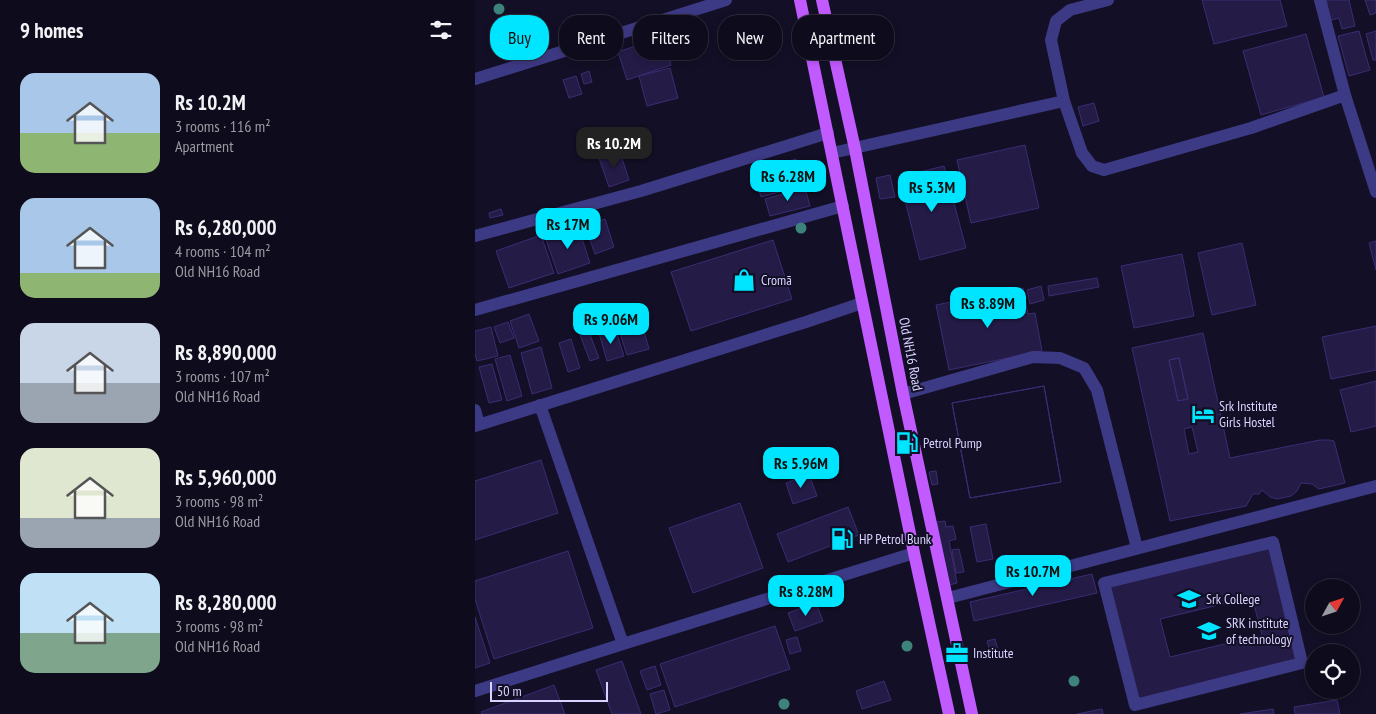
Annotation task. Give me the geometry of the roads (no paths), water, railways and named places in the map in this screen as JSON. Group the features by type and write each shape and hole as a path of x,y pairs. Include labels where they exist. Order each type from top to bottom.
{"main road":[{"path":"801,0 862,303 949,714"},
{"name":"Old NH16 Road","path":"822,0 855,149 903,394 972,714"}],"street":[{"path":"475,79 726,0"},
{"path":"1108,0 1069,10 1056,21 1051,40 1064,102 1083,153 1092,166 1105,170 1251,128 1345,96"},
{"path":"1320,0 1345,96 1376,192"},
{"path":"832,153 1064,102"},
{"path":"475,236 641,191 827,134"},
{"path":"475,310 843,206"},
{"path":"475,410 477,425 862,303"},
{"path":"903,394 1033,357 1060,358 1084,368 1097,390 1137,548"},
{"path":"540,405 623,644"},
{"path":"948,598 1376,486"},
{"path":"1273,542 1302,663 1135,705 1104,582 1273,542"},
{"path":"475,691 914,553"}],"place":[{"name":"Cromā","path":"744,280"},
{"name":"Srk Institute Girls Hostel","path":"1203,414"},
{"name":"Petrol Pump","path":"907,443"},
{"name":"HP Petrol Bunk","path":"842,539"},
{"name":"Srk College","path":"1189,599"},
{"name":"SRK institute of technology","path":"1209,631"},
{"name":"Institute","path":"957,653"}]}
